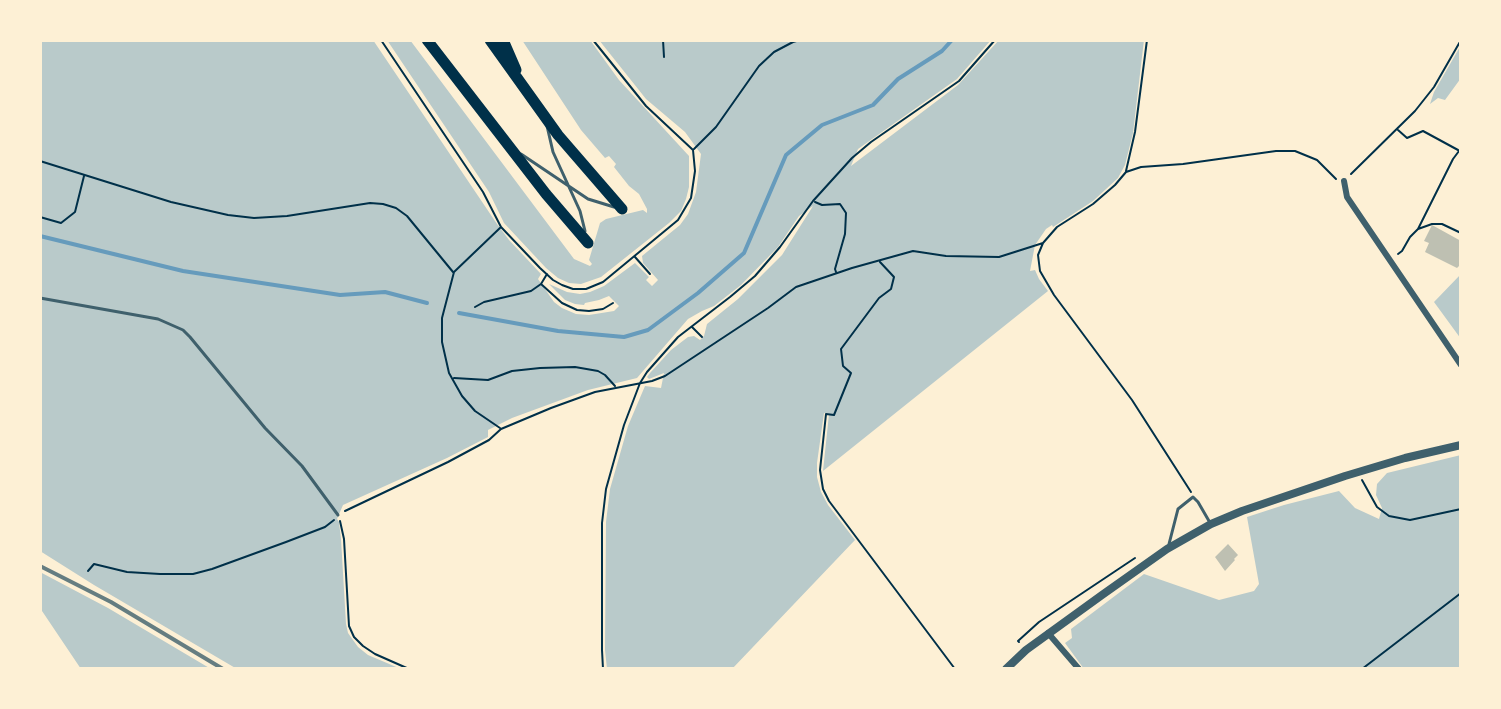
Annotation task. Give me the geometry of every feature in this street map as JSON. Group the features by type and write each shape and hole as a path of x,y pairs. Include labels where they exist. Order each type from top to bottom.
{"highway":[{"path":"427,40 507,145 588,243"},
{"path":"435,40 482,111"},
{"path":"494,41 544,117 622,209"}],"street":[{"path":"1344,181 1347,197 1461,365"},
{"path":"1006,669 1048,633 1167,549 1211,524 1359,472 1461,445"},
{"path":"1048,633 1079,669"}],"lane":[{"path":"544,117 553,152 580,211 588,243"},
{"path":"507,145 588,199 622,209"},
{"path":"40,298 158,319 183,330 265,428 302,466 338,515"},
{"path":"1167,549 1178,509 1193,497 1211,524"}],"path":[{"path":"381,40 483,192 501,227 547,274 573,289 586,289 603,282 678,220 691,198 695,171 693,150 646,106 593,40"},
{"path":"663,40 664,57"},
{"path":"693,150 716,127 759,66 774,52 800,40"},
{"path":"603,669 602,547 606,489 624,425 640,383 667,348 755,276 837,174 871,142 959,81 995,40"},
{"path":"1147,40 1135,132 1126,172 1093,204 1057,227 1043,243 1038,255 1040,271 1054,295 1132,400 1191,489 1193,497"},
{"path":"1126,172 1141,167 1295,151 1317,160 1337,180 1344,181 1415,111 1434,87 1461,40"},
{"path":"1391,259 1402,251 1418,229 1460,151 1423,131 1407,138 1396,128"},
{"path":"40,161 171,202 228,215 254,218 287,216 370,203 383,204 407,216 454,272"},
{"path":"40,217 61,223 75,212 84,175"},
{"path":"813,201 822,205 840,204 846,213 845,234 835,269 837,273"},
{"path":"1418,229 1442,224 1461,233"},
{"path":"501,227 454,272 442,318 442,342 451,378 475,411 501,429"},
{"path":"351,508 448,462 489,440 501,429 551,408 616,387 665,376 796,287 913,251 946,256 999,257 1043,243"},
{"path":"635,256 650,274"},
{"path":"880,261 894,277 891,289 879,298 841,349 843,366 851,373 834,415 826,414 820,470 823,489 955,669"},
{"path":"475,307 531,291 541,284 547,274"},
{"path":"541,284 562,303 577,310 603,309 613,303"},
{"path":"691,326 702,337"},
{"path":"451,378 488,380 512,371 575,367 598,371 616,387"},
{"path":"1359,472 1377,507 1389,516 1410,520 1461,509"},
{"path":"338,515 344,539 349,626 354,637 375,654 409,669"},
{"path":"88,571 94,564 127,572 193,574 325,527"},
{"path":"1362,669 1461,593"}],"shaded area":[{"path":"40,40 373,40 497,224 541,274 538,279 554,302 576,314 589,315 614,311 619,306 609,296 584,305 575,304 565,300 549,284 567,292 590,292 604,286 635,263 649,277 646,280 652,286 658,280 643,263 642,256 680,225 688,214 696,192 701,154 685,132 646,99 599,40 991,40 957,79 858,149 851,166 958,85 999,40 1144,40 1133,133 1125,165 1118,178 1093,201 1046,229 1035,245 1030,271 1035,270 1048,291 823,471 829,414 824,413 817,477 828,505 855,540 732,669 607,669 606,522 610,489 628,426 645,386 661,388 664,373 649,379 647,377 671,350 688,337 694,336 700,340 704,336 707,324 738,299 782,255 813,206 799,216 778,247 741,285 714,306 688,319 637,378 588,390 512,418 488,430 488,437 343,505 337,519 348,633 368,655 401,669 237,669 40,551"},
{"path":"387,40 410,40 574,259 590,266 600,223 643,210 647,213 647,209 639,194 614,167 616,164 609,156 605,158 581,130 522,40 590,40 619,80 689,156 689,187 681,211 601,277 581,284 558,278 504,223 489,192"},
{"path":"1461,45 1461,78 1445,100 1438,98 1430,104 1434,92"},
{"path":"1461,274 1461,339 1434,302"},
{"path":"1461,455 1461,669 1084,669 1065,643 1072,638 1071,629 1144,574 1219,600 1254,591 1259,584 1247,517 1339,491 1355,508 1379,519 1382,508 1376,495 1377,484 1387,473"},
{"path":"40,572 211,669 81,669 40,608"}],"building":[{"path":"1432,225 1461,241 1461,264 1457,268 1425,252 1429,243 1424,241"},
{"path":"1228,544 1238,555 1225,571 1215,557"}],"waterway":[{"path":"459,313 558,331 624,337 648,330 698,293 744,253 786,155 822,125 873,105 898,79 942,51 952,40"},
{"path":"40,236 183,271 340,295 385,292 427,303"}],"railway":[{"path":"40,566 111,602 223,669"}]}
